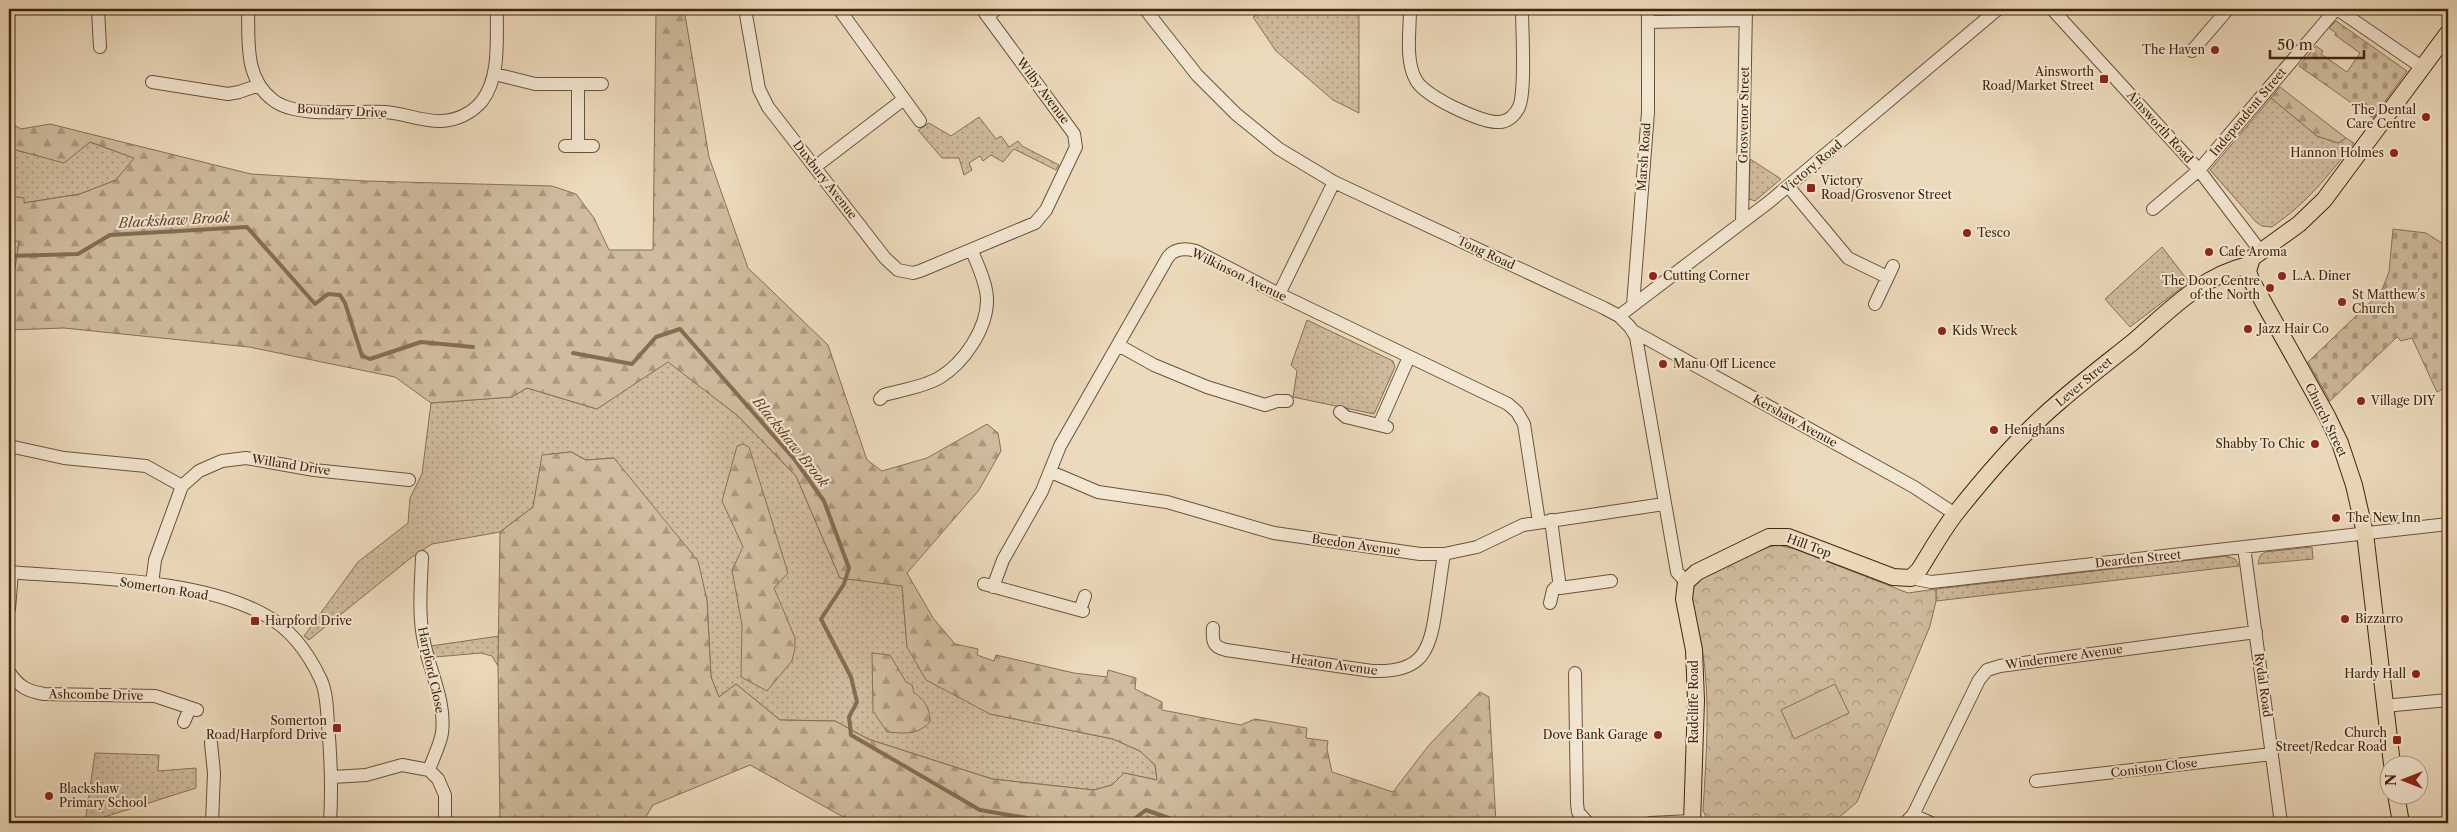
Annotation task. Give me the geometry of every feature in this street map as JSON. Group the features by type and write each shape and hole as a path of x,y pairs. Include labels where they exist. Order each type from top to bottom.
{"main road":[{"path":"2248,265 2252,258 2298,224 2324,200 2448,33"},
{"name":"Lever Street","path":"1911,578 1919,570 1955,514 2013,446 2059,401 2168,310 2202,285 2234,269 2248,265"},
{"name":"Church Street","path":"2248,265 2251,280 2340,443 2354,485 2365,533 2391,754"},
{"name":"Hill Top","path":"1686,582 1697,572 1769,537 1778,535 1788,536 1893,577 1911,578"},
{"name":"Radcliffe Road","path":"1686,582 1684,599 1694,650 1696,700 1692,822"},
{"path":"2398,804 2401,823"}],"street":[{"path":"98,9 100,47"},
{"name":"Boundary Drive","path":"248,9 249,61 258,85 274,102 296,110 387,112 442,121 456,119 475,108 482,101 495,74 497,9"},
{"name":"Duxbury Avenue","path":"745,9 760,89 768,107 885,258 898,270 913,273 972,251"},
{"path":"839,9 920,121"},
{"name":"Tong Road","path":"1145,9 1197,75 1236,114 1279,149 1334,182 1619,316 1636,337 1677,572 1686,582"},
{"path":"1410,9 1410,62 1417,83 1434,98 1484,120 1499,122 1506,121 1517,112 1522,96 1522,9"},
{"name":"Victory Road","path":"1619,316 1788,186 1998,9"},
{"name":"Ainsworth Road","path":"2052,9 2199,170 2261,252"},
{"path":"2192,51 2228,9"},
{"path":"2337,9 2423,68"},
{"name":"Independent Street","path":"2153,209 2199,170 2337,9"},
{"name":"Wilby Avenue","path":"972,251 1035,223 1041,217 1076,147 1074,134 989,11"},
{"path":"1648,15 1746,14"},
{"name":"Grosvenor Street","path":"1742,222 1746,14"},
{"name":"Marsh Road","path":"1633,305 1648,112 1648,15"},
{"path":"495,74 535,84 602,84"},
{"path":"152,82 195,93 228,94 258,85"},
{"path":"578,84 578,146"},
{"path":"815,167 904,99"},
{"path":"565,146 593,146"},
{"path":"1279,294 1334,182"},
{"path":"1788,186 1848,258 1890,271 1875,304"},
{"name":"Wilkinson Avenue","path":"1085,596 1082,611 989,585 1051,472 1060,446 1168,257 1176,251 1189,249 1508,404 1517,412 1524,424 1559,584"},
{"path":"880,399 884,395 938,379 954,367 975,340 984,320 987,299 984,284 972,251"},
{"name":"Kershaw Avenue","path":"1633,331 1914,487 1955,514"},
{"path":"1118,344 1154,365 1207,387 1265,405 1277,401 1288,401"},
{"path":"1340,412 1346,417 1384,426 1409,356"},
{"path":"9,446 64,458 146,466 182,486"},
{"name":"Willand Drive","path":"152,584 156,560 166,525 182,486 199,471 214,464 246,458 390,484 409,480"},
{"name":"Beedon Avenue","path":"1051,472 1098,492 1167,502 1274,533 1420,554 1444,554 1476,547 1519,526 1664,504"},
{"name":"Dearden Street","path":"1911,578 1931,582 2448,524"},
{"name":"Rydal Road","path":"2244,547 2281,823"},
{"name":"Heaton Avenue","path":"1213,628 1214,644 1217,648 1372,671 1392,672 1409,666 1429,646 1444,554"},
{"name":"Harpford Close","path":"429,770 442,733 442,711 424,642 420,614 422,563 435,567"},
{"path":"9,609 10,572"},
{"name":"Somerton Road","path":"10,572 152,584 197,591 239,604 265,615 284,627 300,644 322,682 327,709 333,777 330,823"},
{"path":"1550,603 1553,590 1559,584 1564,589 1612,581"},
{"name":"Windermere Avenue","path":"1909,819 1979,680 1987,670 2000,666 2256,632"},
{"name":"Ashcombe Drive","path":"9,672 19,686 36,692 155,696 194,709 184,722"},
{"path":"1575,673 1577,803 1578,812 1588,823"},
{"path":"2384,706 2448,700"},
{"path":"211,743 209,780 212,823"},
{"name":"Coniston Close","path":"2036,781 2272,754"},
{"path":"333,777 366,775 402,765 429,770 438,779 445,795 445,823"},
{"path":"1909,819 1931,823"},
{"path":"1650,823 1692,822"}],"green space":[{"path":"656,9 684,9 709,157 748,268 828,345 867,460 882,471 927,458 987,424 998,433 1001,451 979,490 907,573 933,618 955,644 978,649 977,655 994,661 996,655 1074,673 1107,677 1108,670 1136,678 1135,689 1162,702 1162,710 1241,725 1255,719 1307,728 1306,738 1328,741 1327,749 1332,772 1393,792 1429,745 1480,692 1489,697 1496,823 854,823 750,765 653,805 642,823 500,823 498,666 500,532 533,507 542,455 571,452 586,460 614,458 698,561 707,600 711,677 719,697 736,684 780,720 835,721 868,739 992,779 1094,790 1112,785 1124,773 1157,780 1155,765 1140,751 1113,739 990,714 926,680 907,647 902,586 840,578 796,476 738,416 668,362 597,409 527,388 512,397 431,403 395,377 249,347 64,328 9,330 9,283 14,275 19,242 9,238 9,196 24,198 24,203 80,194 116,180 134,158 90,142 64,163 16,150 9,154 9,122 21,129 50,124 251,174 365,181 552,186 576,194 594,218 609,250 653,250"},
{"path":"1269,9 1359,9 1359,113 1333,100 1276,51 1253,17"},
{"path":"2336,21 2407,71 2373,118 2299,66 2316,46 2323,51 2321,54 2347,72 2360,53 2335,35 2336,33 2329,28"},
{"path":"2280,87 2346,138 2338,143 2317,136 2271,98"},
{"path":"2271,98 2317,136 2338,143 2346,138 2354,143 2307,198 2272,227 2262,226 2256,222 2210,170"},
{"path":"979,117 996,139 1001,136 1009,147 1018,141 1022,146 1059,165 1056,170 1014,149 1003,162 991,155 983,161 980,156 969,163 972,170 964,175 959,158 942,158 918,130 929,123 951,136"},
{"path":"90,142 135,158 116,180 80,194 23,203 9,196 9,154 16,150 64,162"},
{"path":"1750,159 1781,179 1755,201 1749,199"},
{"path":"2393,229 2426,233 2448,247 2448,386 2437,392 2412,338 2401,341 2397,337 2330,401 2308,362 2381,292 2389,272"},
{"path":"9,238 19,241 14,275 9,283"},
{"path":"2162,247 2189,282 2130,327 2105,299"},
{"path":"1307,320 1393,361 1395,367 1374,414 1293,397 1297,371 1291,365"},
{"path":"668,361 738,416 796,476 840,578 902,585 907,647 990,714 1113,739 1140,751 1155,765 1157,780 1124,773 1112,785 1094,790 992,779 868,739 835,721 780,720 736,684 719,697 711,677 707,600 651,505 614,458 586,460 571,452 543,455 533,507 500,532 432,544 412,557 309,640 304,636 358,562 408,523 410,498 422,474 431,403 512,397 527,388 597,409"},
{"path":"743,444 749,447 788,573 774,588 795,638 792,661 767,691 741,677 742,625 732,570 743,547 722,501 737,446"},
{"path":"1778,545 1795,549 1908,593 1936,589 1936,601 1930,626 1857,802 1837,819 1839,823 1716,823 1708,820 1703,811 1707,709 1705,668 1692,605 1693,589 1702,577 1710,572"},
{"path":"2312,547 2313,559 2258,564 2260,556 2265,552"},
{"path":"2226,556 2235,559 2239,566 1936,601 1936,589"},
{"path":"499,636 498,666 492,656 481,653 435,657 431,646"},
{"path":"872,653 890,655 906,682 912,685 914,693 924,701 928,709 930,722 920,730 910,733 887,732 873,711"},
{"path":"1835,684 1849,713 1794,739 1781,710"},
{"path":"95,753 159,755 158,771 196,768 196,788 95,820 94,823 85,823"}],"waterway":[{"name":"Blackshaw Brook","path":"9,256 78,254 110,235 247,227 315,304 328,294 340,295 345,303 362,356 370,359 421,342 473,347"},
{"name":"Blackshaw Brook","path":"573,353 632,364 656,337 680,329 795,460 824,501 849,568 844,584 821,619 851,677 857,702 849,717 851,735 980,810 1057,823"},
{"name":"Blackshaw Brook","path":"1129,823 1146,810 1183,823"}],"place":[{"name":"The Haven","path":"2215,50"},
{"name":"Ainsworth Road/Market Street","path":"2104,79"},
{"name":"The Dental Care Centre","path":"2426,117"},
{"name":"Hannon Holmes","path":"2394,153"},
{"name":"Victory Road/Grosvenor Street","path":"1811,188"},
{"name":"Tesco","path":"1967,233"},
{"name":"Cafe Aroma","path":"2209,252"},
{"name":"Cutting Corner","path":"1653,276"},
{"name":"L.A. Diner","path":"2282,276"},
{"name":"The Door Centre of the North","path":"2270,288"},
{"name":"St Matthew's Church","path":"2342,302"},
{"name":"Jazz Hair Co","path":"2248,329"},
{"name":"Kids Wreck","path":"1942,331"},
{"name":"Manu Off Licence","path":"1663,364"},
{"name":"Village DIY","path":"2361,401"},
{"name":"Henighans","path":"1994,430"},
{"name":"Shabby To Chic","path":"2315,444"},
{"name":"The New Inn","path":"2336,518"},
{"name":"Bizzarro","path":"2345,619"},
{"name":"Harpford Drive","path":"255,621"},
{"name":"Hardy Hall","path":"2416,674"},
{"name":"Somerton Road/Harpford Drive","path":"337,728"},
{"name":"Dove Bank Garage","path":"1658,735"},
{"name":"Church Street/Redcar Road","path":"2397,740"},
{"name":"Blackshaw Primary School","path":"49,796"}]}
